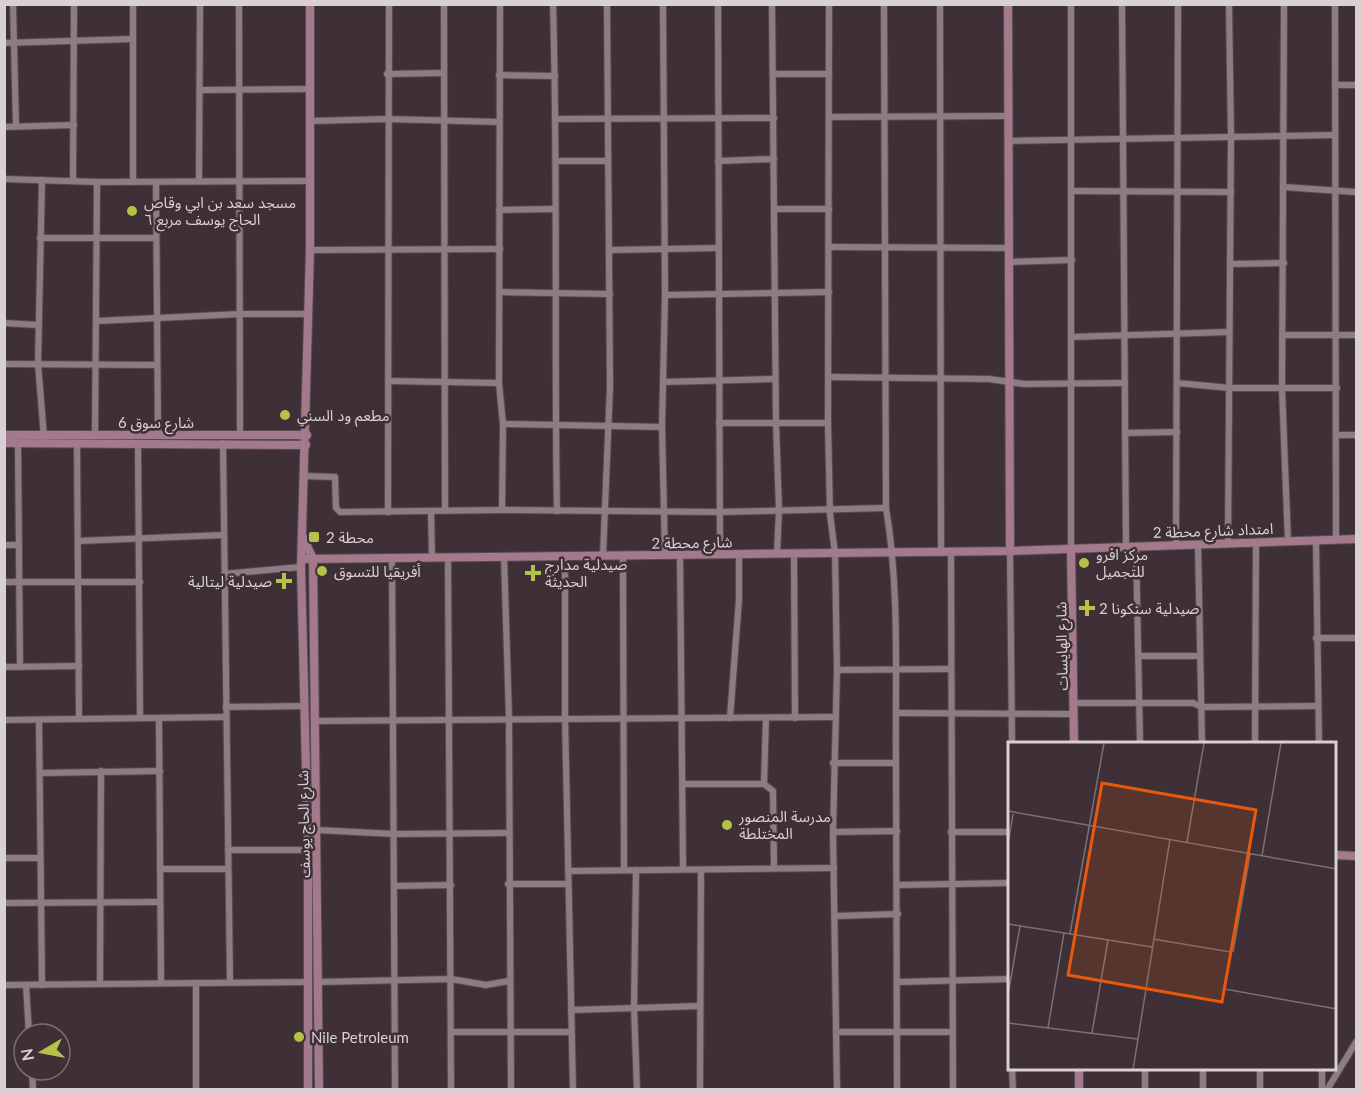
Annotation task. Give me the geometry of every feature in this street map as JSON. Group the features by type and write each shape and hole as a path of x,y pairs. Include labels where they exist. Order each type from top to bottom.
{"street":[{"path":"14,4 16,126"},
{"path":"72,182 74,4"},
{"path":"133,4 133,182"},
{"path":"199,180 200,4"},
{"path":"239,4 241,89 240,436"},
{"name":"شارع الحاج يوسف","path":"310,4 312,122 302,563 308,850 319,1089"},
{"path":"388,512 387,75 389,4"},
{"path":"444,4 442,121 444,510"},
{"path":"500,4 499,210 500,383 503,424 502,510"},
{"path":"553,4 556,120 554,209 557,511"},
{"path":"603,556 610,426 607,4"},
{"path":"663,4 665,295 662,427 665,556"},
{"path":"718,4 720,555"},
{"path":"772,4 775,379 779,510 777,554"},
{"path":"829,4 828,423 835,553 837,670 833,764 837,1089"},
{"path":"884,4 886,508 894,553 899,982 897,1089"},
{"path":"940,4 939,249 951,669 953,1089"},
{"path":"1008,4 1012,742"},
{"path":"1071,4 1071,549"},
{"path":"1122,4 1126,547"},
{"path":"1176,545 1178,4"},
{"path":"1228,544 1231,192 1229,4"},
{"path":"1284,4 1282,389 1288,541"},
{"path":"1335,4 1336,539"},
{"path":"4,43 132,39"},
{"path":"387,75 443,73"},
{"path":"774,74 829,74"},
{"path":"499,75 555,75"},
{"path":"1335,85 1356,85"},
{"path":"200,90 311,89"},
{"path":"829,117 1007,116"},
{"path":"556,120 774,118"},
{"path":"312,122 387,119 499,122"},
{"path":"4,126 74,125"},
{"path":"1008,141 1334,135"},
{"path":"718,161 774,159"},
{"path":"556,161 608,161"},
{"path":"4,179 72,182 310,181"},
{"path":"42,180 38,364 44,439"},
{"path":"95,435 96,182"},
{"path":"156,182 158,435"},
{"path":"1283,187 1356,192"},
{"path":"1072,191 1231,192"},
{"path":"499,210 554,209"},
{"path":"775,209 829,209"},
{"path":"40,238 156,238"},
{"path":"829,247 1009,248"},
{"path":"610,250 719,248"},
{"path":"310,250 500,249"},
{"path":"1009,262 1072,260"},
{"path":"1230,264 1284,263"},
{"path":"500,291 610,294"},
{"path":"665,295 828,292"},
{"path":"97,321 158,320 240,314 308,314"},
{"path":"4,323 38,325"},
{"path":"1071,336 1229,332"},
{"path":"1284,335 1356,334"},
{"path":"4,364 157,365"},
{"path":"829,377 941,377 1009,382 1125,383"},
{"path":"664,382 775,379"},
{"path":"389,381 500,383"},
{"path":"1177,383 1230,388 1337,388"},
{"path":"719,423 828,423"},
{"path":"503,424 662,427"},
{"path":"1125,433 1177,432"},
{"name":"شارع سوق 6","path":"4,435 77,443 306,445"},
{"name":"شارع سوق 6","path":"4,443 95,435 306,435"},
{"path":"1337,435 1356,435"},
{"path":"138,442 140,718"},
{"path":"18,443 20,667"},
{"path":"77,443 80,719"},
{"path":"223,443 230,982"},
{"path":"304,476 335,477 336,508 340,512 502,510 719,512 886,508"},
{"path":"431,511 432,557"},
{"path":"302,533 313,559"},
{"path":"78,541 223,535"},
{"name":"امتداد شارع محطة 2","path":"1071,549 1356,539"},
{"path":"1316,540 1319,742"},
{"path":"1255,742 1256,543"},
{"path":"1198,544 1202,742"},
{"path":"4,545 19,545"},
{"path":"1136,547 1140,742"},
{"name":"شارع محطة 2","path":"302,563 313,559 392,557 946,553 1071,549"},
{"name":"شارع الهايسات","path":"1071,549 1074,742"},
{"path":"794,554 795,718"},
{"path":"565,555 565,717 573,1089"},
{"path":"680,555 684,869"},
{"path":"730,718 739,599 739,555"},
{"path":"504,556 509,718 508,884 511,1089"},
{"path":"623,556 624,870"},
{"path":"392,557 395,1089"},
{"path":"448,557 451,1089"},
{"name":"شارع الحاج يوسف","path":"308,1089 317,830 313,559"},
{"path":"224,574 302,563"},
{"path":"4,582 140,582"},
{"path":"1316,638 1356,638"},
{"path":"1139,656 1199,656"},
{"path":"4,667 79,666"},
{"path":"837,670 951,669"},
{"path":"1075,703 1193,703 1202,707 1318,706"},
{"path":"226,707 305,706"},
{"path":"896,713 1074,714"},
{"path":"315,721 682,716 834,717"},
{"path":"4,720 226,717"},
{"path":"159,718 161,982"},
{"path":"764,783 766,718"},
{"path":"39,720 42,985"},
{"path":"833,764 896,763"},
{"path":"100,771 100,983"},
{"path":"40,773 160,771"},
{"path":"683,784 764,783 773,791 774,868"},
{"path":"317,830 394,834 508,833"},
{"path":"833,832 897,831"},
{"path":"951,832 1008,832"},
{"path":"228,850 308,850"},
{"path":"1337,855 1356,856"},
{"path":"4,858 40,858"},
{"path":"568,871 834,868"},
{"path":"159,869 228,869"},
{"path":"636,870 634,1007 637,1089"},
{"path":"700,870 700,1089"},
{"path":"898,885 1008,883"},
{"path":"508,884 568,884"},
{"path":"394,886 451,885"},
{"path":"4,903 160,902"},
{"path":"835,916 898,914"},
{"path":"4,985 451,979 486,985 509,981"},
{"path":"899,982 952,983 1008,979"},
{"path":"196,983 196,1089"},
{"path":"26,985 28,1022"},
{"path":"571,1010 700,1006"},
{"path":"451,1032 571,1032"},
{"path":"837,1032 953,1032"},
{"path":"1327,1089 1356,1042"},
{"path":"1012,1070 1013,1089"},
{"path":"1078,1070 1079,1089"},
{"path":"1145,1070 1145,1089"},
{"path":"1203,1070 1203,1089"},
{"path":"1260,1070 1260,1089"},
{"path":"1322,1070 1322,1089"}],"place":[{"name":"مسجد سعد بن ابي وقاص الحاج يوسف مربع ٦","path":"132,211"},
{"name":"مطعم ود السني","path":"285,415"},
{"name":"محطة 2","path":"314,537"},
{"name":"مركز افرو للتجميل","path":"1084,563"},
{"name":"أفريقيا للتسوق","path":"322,571"},
{"name":"صيدلية مدارج الحديثة","path":"533,573"},
{"name":"صيدلية ليتالية","path":"284,581"},
{"name":"صيدلية سنكونا 2","path":"1087,608"},
{"name":"مدرسة المنصور المختلطة","path":"727,825"},
{"name":"Nile Petroleum","path":"299,1037"}]}
